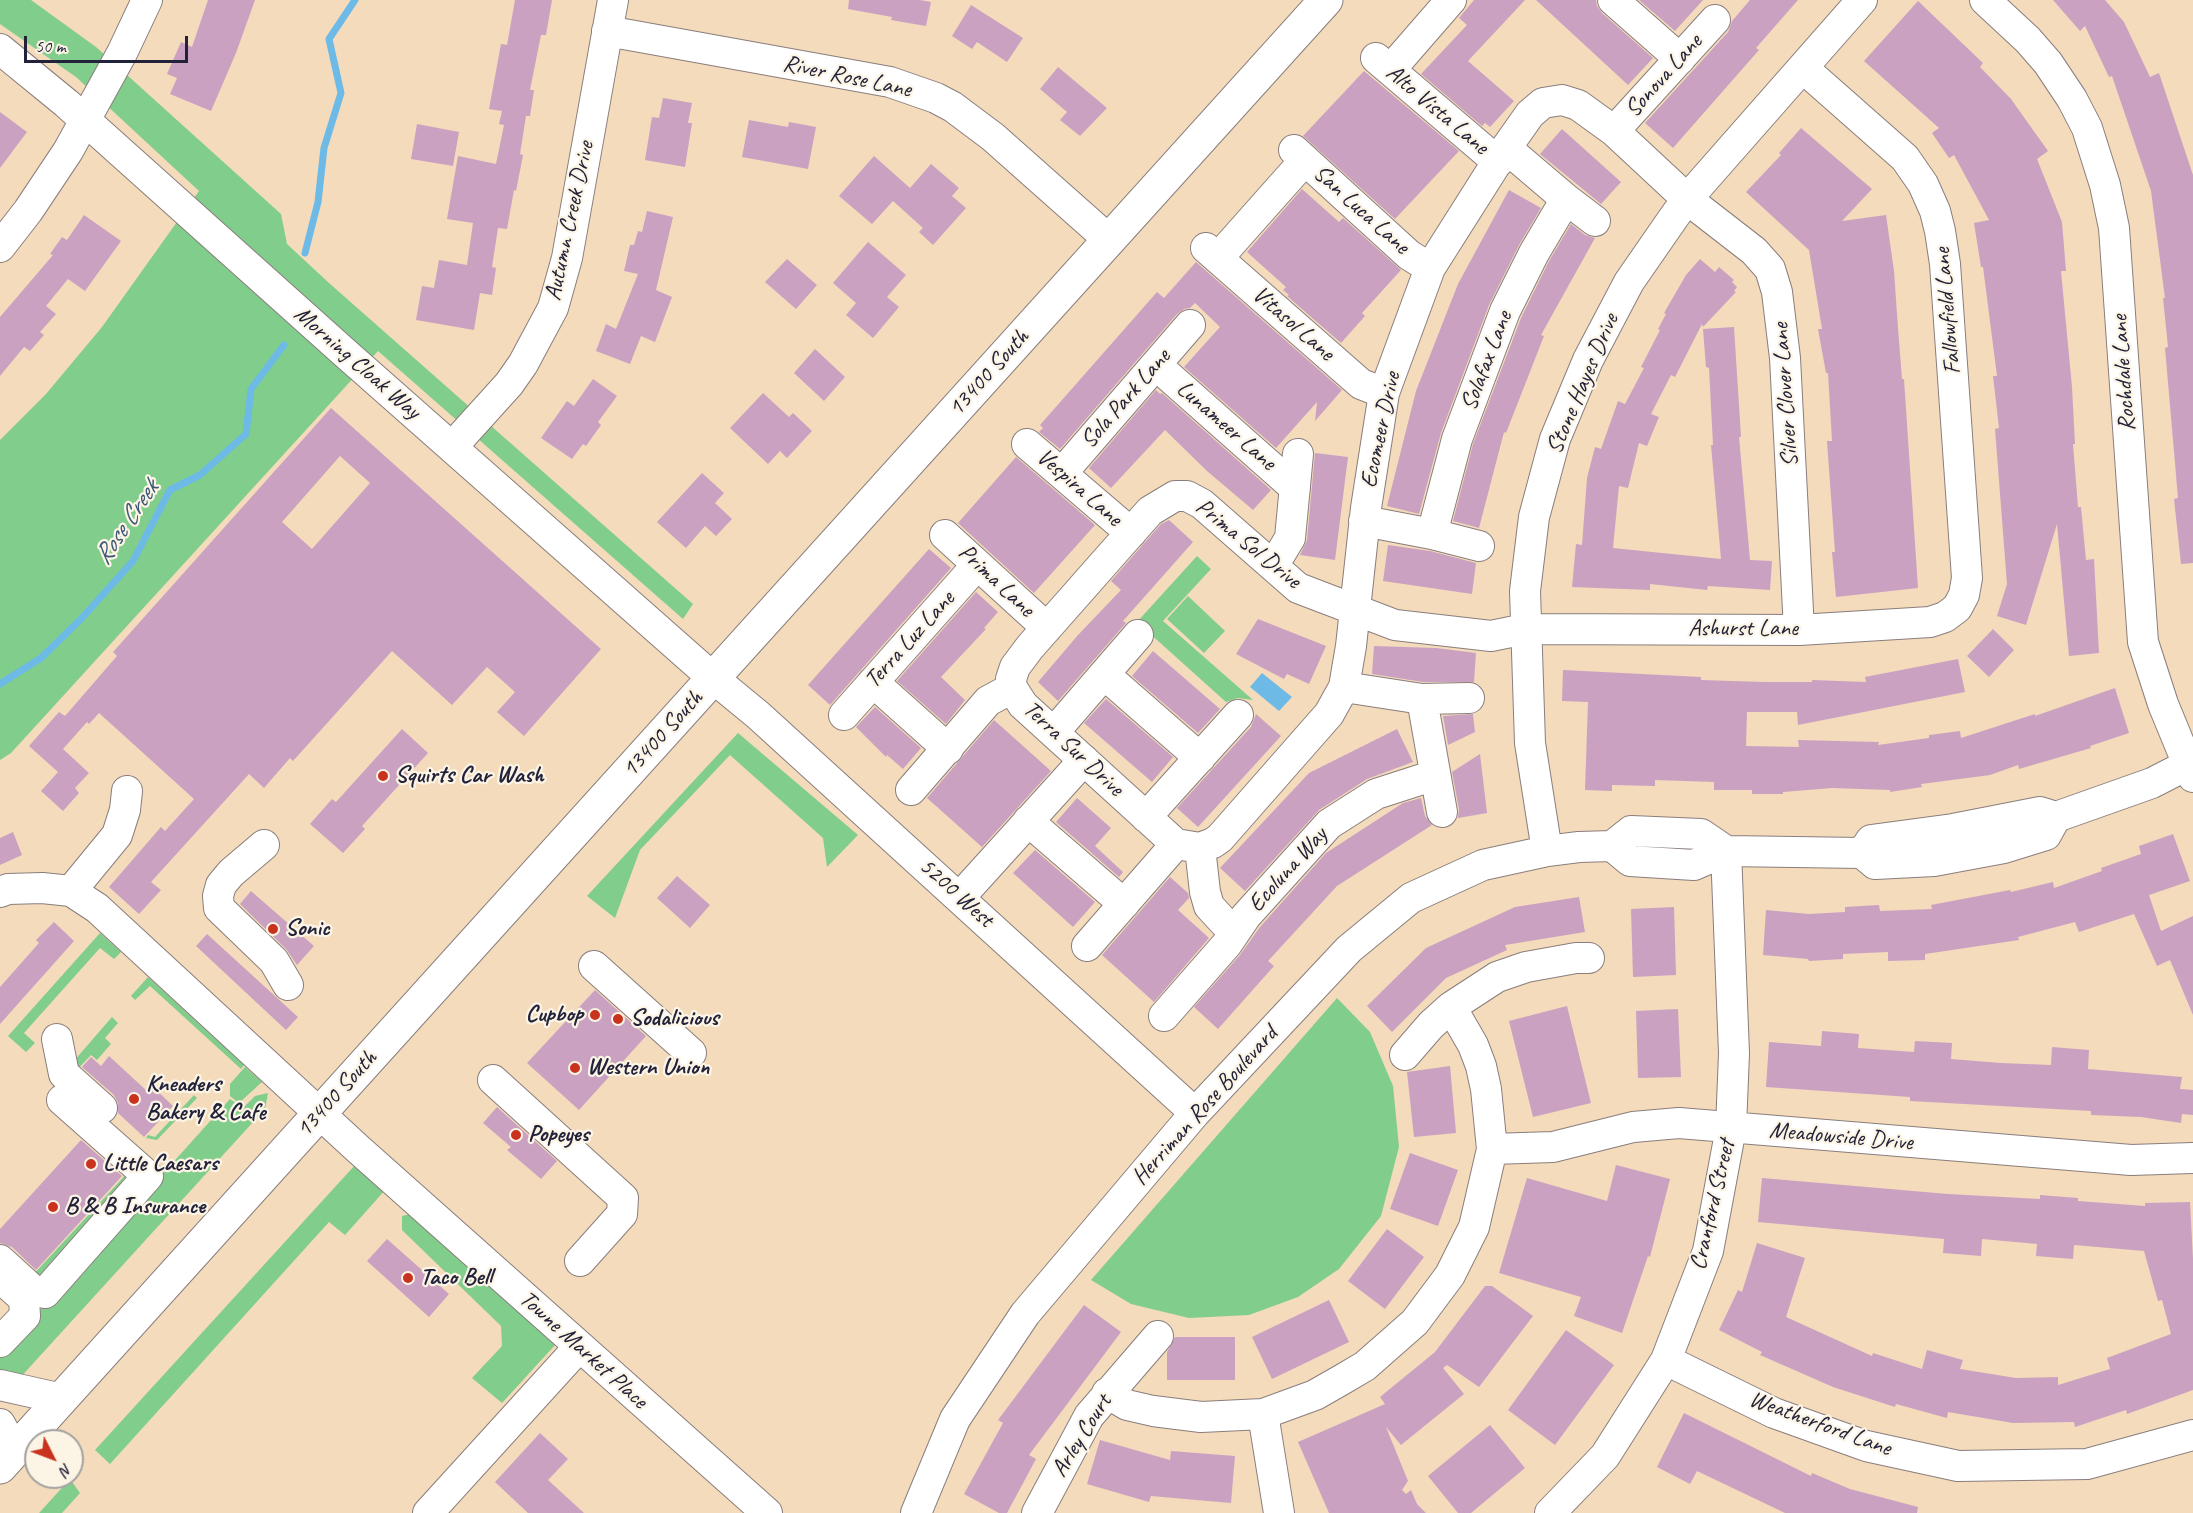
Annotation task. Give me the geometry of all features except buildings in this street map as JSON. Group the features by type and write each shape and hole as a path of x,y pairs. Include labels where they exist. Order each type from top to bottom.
{"main road":[{"name":"13400 South","path":"5,1448 62,1399 1326,0"}],"street":[{"path":"0,247 28,211 68,151 122,53 147,0"},
{"name":"Autumn Creek Drive","path":"452,447 524,364 553,308 567,258 613,0"},
{"name":"Alto Vista Lane","path":"1451,0 1383,63 1502,155 1595,221"},
{"path":"1613,0 1680,59"},
{"name":"Stone Hayes Drive","path":"1547,851 1530,743 1525,591 1534,517 1555,439 1588,360 1629,282 1688,198 1862,0"},
{"name":"Rochdale Lane","path":"1985,0 2028,40 2048,63 2072,99 2087,128 2105,185 2114,228 2144,642 2163,704 2191,768"},
{"name":"Sonova Lane","path":"1614,131 1714,20"},
{"name":"River Rose Lane","path":"607,31 890,82 936,98 953,107 993,137 1109,240"},
{"name":"Morning Cloak Way","path":"0,49 85,120 272,289 713,678"},
{"name":"Fallowfield Lane","path":"1803,68 1905,158 1923,184 1935,211 1945,264 1967,579 1964,595 1957,608"},
{"name":"Ecomeer Drive","path":"1087,946 1124,904 1188,846 1213,843 1228,829 1329,714 1344,687 1351,646 1353,608 1364,521 1383,393 1430,268 1530,114 1543,103 1562,100 1578,105 1614,131 1688,198"},
{"name":"Vitasol Lane","path":"1300,155 1212,253 1361,384 1383,393"},
{"name":"San Luca Lane","path":"1300,155 1409,255 1430,268"},
{"name":"Silver Clover Lane","path":"1688,198 1754,251 1770,269 1777,292 1785,358 1800,630"},
{"name":"Solafax Lane","path":"1432,534 1457,439 1505,311 1534,253 1566,199"},
{"name":"Sola Park Lane","path":"1062,473 1190,325"},
{"name":"Lunameer Lane","path":"1156,364 1295,488"},
{"name":"Vespira Lane","path":"1027,444 1131,533"},
{"name":"Lunameer Lane","path":"1273,566 1290,538 1298,454"},
{"name":"Prima Sol Drive","path":"1175,496 1187,496 1202,504 1298,588 1395,625 1491,636 1525,629"},
{"name":"Terra Sur Drive","path":"1175,496 1150,511 1047,628 1015,668 1011,679 1012,688 1023,705 1146,817 1188,846"},
{"path":"1364,521 1479,546"},
{"name":"Prima Lane","path":"945,534 1047,628"},
{"name":"Terra Luz Lane","path":"844,715 977,565"},
{"name":"Ashurst Lane","path":"1525,629 1800,630 1930,622 1945,617 1957,608"},
{"path":"1053,732 1138,635"},
{"path":"1105,675 1200,758"},
{"name":"5200 West","path":"713,678 758,715 960,897 1195,1113"},
{"path":"873,682 948,749"},
{"path":"1344,687 1422,699 1469,698"},
{"path":"911,790 988,701 1012,688"},
{"path":"1422,699 1442,812"},
{"path":"1146,817 1238,715"},
{"path":"960,897 1084,760"},
{"path":"1726,851 1862,853 1871,840 1953,829 2040,812 2056,817 2191,768"},
{"name":"Ecoluna Way","path":"1188,846 1209,906 1234,933 1246,916 1329,824 1376,794 1435,774"},
{"path":"0,892 8,889 42,888 71,891 117,835 126,810 127,791"},
{"path":"1028,821 1124,904"},
{"name":"Herriman Rose Boulevard","path":"916,1513 955,1419 1025,1314 1195,1113 1349,949 1411,898 1483,866 1547,851 1612,846 1631,831 1701,834 1726,851"},
{"path":"264,845 231,873 221,885 218,896 219,908 274,961 288,985"},
{"name":"Cranford Street","path":"1550,1513 1605,1456 1666,1360 1708,1251 1731,1128 1734,1053 1726,851"},
{"name":"Towne Market Place","path":"71,891 97,908 320,1114 758,1510"},
{"path":"1164,1016 1234,933"},
{"path":"1405,1055 1431,1025 1451,1007 1497,977 1526,968 1576,958 1589,958"},
{"path":"594,966 691,1053"},
{"path":"1107,1393 1126,1404 1153,1411 1201,1417 1263,1414 1315,1395 1365,1366 1415,1322 1450,1275 1474,1227 1492,1149 1486,1089 1480,1066 1473,1045 1451,1007"},
{"path":"0,1260 34,1291 45,1293 161,1161 64,1074 57,1039"},
{"path":"493,1080 623,1198 622,1214 580,1261"},
{"path":"62,1100 148,1176"},
{"name":"Meadowside Drive","path":"1492,1149 1553,1147 1614,1131 1679,1123 2131,1160 2193,1158"},
{"path":"0,1277 24,1299 25,1316 0,1342"},
{"name":"Arley Court","path":"1037,1513 1089,1416 1158,1336"},
{"path":"428,1513 579,1347"},
{"name":"Weatherford Lane","path":"1666,1360 1774,1413 1866,1446 1958,1466 2087,1464 2193,1435"},
{"path":"0,1384 62,1399"},
{"path":"1263,1414 1279,1513"}],"green space":[{"path":"0,0 31,0 96,47 281,214 287,244 693,604 683,619 378,351 11,753 0,760 0,440 46,394 102,327 199,191 76,77 0,24"},
{"path":"1197,556 1211,569 1163,621 1253,700 1238,698 1226,702 1137,622"},
{"path":"1188,596 1225,631 1204,653 1167,619"},
{"path":"738,733 858,835 827,867 823,838 730,755 640,850 615,918 587,896"},
{"path":"100,933 121,952 114,959 100,948 24,1033 35,1043 26,1052 8,1036"},
{"path":"148,977 244,1065 241,1069 150,986 135,1000 131,996"},
{"path":"1337,998 1370,1032 1393,1086 1399,1147 1381,1216 1339,1269 1298,1297 1249,1315 1189,1318 1131,1304 1091,1280"},
{"path":"112,1017 118,1023 105,1038 111,1044 97,1060 91,1055 74,1073 73,1062"},
{"path":"245,1067 262,1082 239,1103 230,1096 230,1084"},
{"path":"268,1093 265,1109 18,1380 0,1377 0,1355 230,1099 243,1108 255,1096"},
{"path":"194,1095 197,1098 157,1140 146,1138 148,1135 155,1137"},
{"path":"356,1164 386,1189 345,1235 329,1222 110,1464 95,1450"},
{"path":"131,1169 136,1180 52,1279 31,1277"},
{"path":"410,1214 556,1344 502,1403 472,1378 502,1346 501,1326 402,1230 402,1216"},
{"path":"61,1489 77,1489 80,1493 62,1513 39,1513"}],"water":[{"path":"1262,673 1292,697 1279,711 1250,687"}],"waterway":[{"name":"Rose Creek","path":"305,253 318,202 324,148 341,93 329,39 355,0"},
{"name":"Rose Creek","path":"0,684 41,658 81,619 133,561 170,490 200,475 246,434 251,389 284,345"}],"place":[{"name":"Squirts Car Wash","path":"383,776"},
{"name":"Sonic","path":"273,929"},
{"name":"Cupbop","path":"595,1015"},
{"name":"Sodalicious","path":"618,1019"},
{"name":"Western Union","path":"575,1068"},
{"name":"Kneaders Bakery & Cafe","path":"134,1099"},
{"name":"Popeyes","path":"516,1135"},
{"name":"Little Caesars","path":"91,1164"},
{"name":"B & B Insurance","path":"53,1207"},
{"name":"Taco Bell","path":"408,1278"}]}
